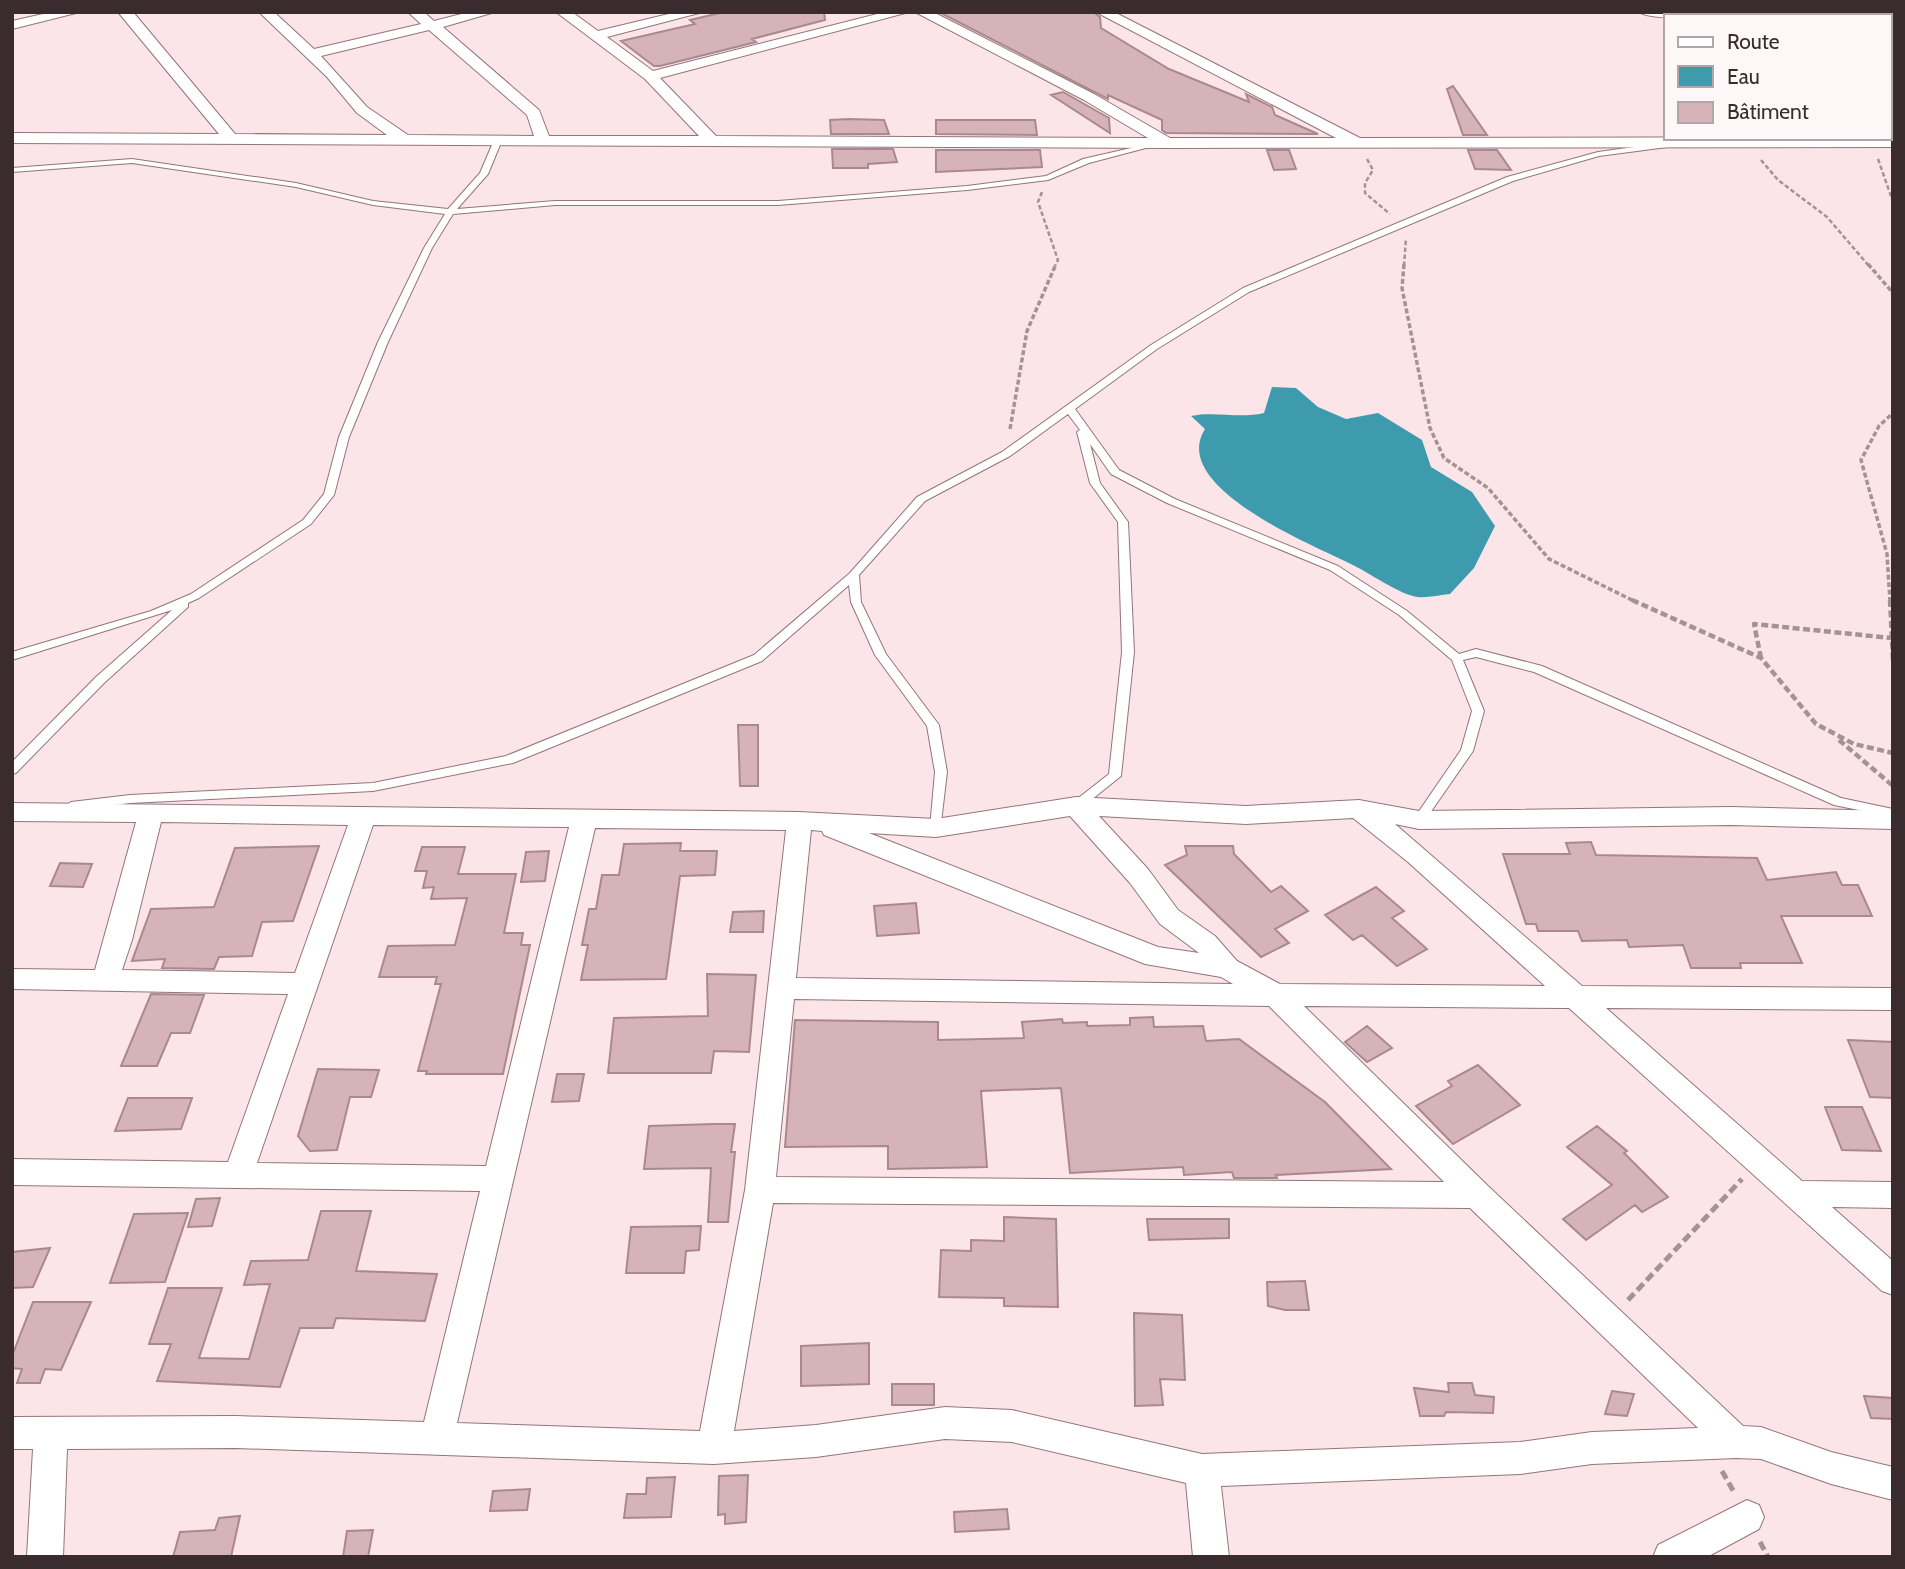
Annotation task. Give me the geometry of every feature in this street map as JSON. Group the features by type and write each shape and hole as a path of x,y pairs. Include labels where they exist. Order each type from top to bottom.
{"street":[{"path":"12,25 73,12"},
{"path":"125,12 230,139"},
{"path":"266,12 311,54 371,118 405,140"},
{"path":"415,12 477,61 534,113 543,140"},
{"path":"311,54 488,12"},
{"path":"563,12 650,76 712,140"},
{"path":"596,36 696,12"},
{"path":"650,76 902,12"},
{"path":"923,12 1089,97 1163,143"},
{"path":"1103,12 1357,143"},
{"path":"1646,12 1721,14"},
{"path":"12,138 1163,143 1893,142"},
{"path":"1076,806 1139,876 1169,917 1206,943 1227,968"},
{"path":"16,807 151,813 806,821 936,828 1076,806 1246,815 1359,809 1419,820 1731,816 1893,820"},
{"path":"1359,809 1417,855 1893,1281"},
{"path":"104,982 119,940 151,813"},
{"path":"238,1177 364,816"},
{"path":"436,1440 584,818"},
{"path":"1417,855 1419,820"},
{"path":"806,821 1155,957 1227,968 1276,995 1477,1195 1736,1442"},
{"path":"714,1448 760,1190 782,988 806,821"},
{"path":"12,979 305,984"},
{"path":"782,988 1575,998 1893,999"},
{"path":"12,1172 500,1179"},
{"path":"760,1190 1477,1195"},
{"path":"1797,1194 1893,1195"},
{"path":"12,1433 236,1432 714,1448 816,1441 945,1423 1012,1426 1202,1470 1520,1458 1592,1448 1709,1446 1736,1442 1761,1443 1832,1468 1893,1484"},
{"path":"45,1557 51,1434"},
{"path":"1202,1470 1211,1557"},
{"path":"1671,1557 1747,1517"}],"lane":[{"path":"12,770 100,680 195,596 307,522 329,495 344,438 383,342 428,248 450,212 484,174 498,140"},
{"path":"12,170 132,160 296,185 373,203 450,212 555,203 778,203 967,188 1048,178 1086,160 1163,143"},
{"path":"16,807 373,787 509,760 758,658 854,575 922,499 1006,454 1154,347 1247,290 1401,228 1485,189 1557,164 1598,154 1678,143"},
{"path":"1069,408 1115,472 1171,501 1334,568 1404,613 1457,658 1478,712 1467,751 1419,820"},
{"path":"1076,806 1115,776 1128,652 1123,522 1095,483 1079,422"},
{"path":"854,575 856,602 881,655 933,725 941,772 936,828"},
{"path":"12,656 155,613 195,596"},
{"path":"1457,658 1476,653 1538,669 1838,802 1893,813"}],"path":[{"path":"1871,140 1893,202"},
{"path":"1357,143 1373,170 1364,183 1365,193 1406,234 1402,288 1430,428 1444,458 1488,488 1549,559 1633,601 1761,658"},
{"path":"1746,144 1778,180 1827,218 1893,293"},
{"path":"1006,454 1027,331 1058,260 1038,202 1048,178"},
{"path":"1893,413 1879,426 1861,460 1886,554 1893,660"},
{"path":"1891,638 1754,624 1761,658 1802,710 1893,786"},
{"path":"1836,737 1893,753"},
{"path":"1609,1321 1759,1160"}],"water":[{"path":"1272,387 1296,388 1318,407 1346,419 1378,413 1422,440 1431,467 1472,492 1495,526 1474,568 1450,594 1418,597 1393,588 1250,511 1225,492 1207,472 1199,451 1205,429 1191,416 1264,413"}],"building":[{"path":"724,12 824,12 825,20 752,39 756,42 660,66 654,66 621,41 695,24 690,20"},
{"path":"939,12 1093,12 1100,17 1101,28 1169,69 1249,102 1246,94 1272,107 1275,115 1318,134 1166,133 1162,130 1162,120 1108,95 1108,99"},
{"path":"1453,86 1487,135 1463,135 1447,89"},
{"path":"1063,92 1109,118 1110,133 1051,95"},
{"path":"830,120 884,120 889,134 831,134"},
{"path":"936,120 1035,120 1037,135 936,134"},
{"path":"832,149 893,149 897,162 868,164 868,168 833,168"},
{"path":"936,150 1040,150 1042,167 936,172"},
{"path":"1267,150 1289,150 1296,169 1274,170"},
{"path":"1468,150 1497,150 1511,170 1475,169"},
{"path":"738,725 758,725 758,786 740,786"},
{"path":"1591,842 1596,855 1757,858 1767,880 1836,872 1842,885 1858,885 1872,916 1781,916 1802,963 1740,963 1741,968 1691,968 1683,945 1629,947 1627,940 1582,941 1578,931 1538,931 1536,924 1526,924 1503,854 1570,854 1566,843"},
{"path":"681,843 680,851 717,851 715,875 680,876 666,979 581,980 588,945 582,945 589,909 596,909 602,875 619,875 624,844"},
{"path":"319,846 293,921 262,922 252,956 219,957 214,969 162,968 165,959 132,961 151,909 214,907 235,848"},
{"path":"1185,846 1233,846 1234,854 1271,892 1281,886 1308,911 1275,929 1289,943 1261,957 1165,865 1187,855"},
{"path":"422,847 465,847 458,874 516,874 504,933 523,933 521,945 530,945 503,1074 426,1074 427,1071 418,1071 441,984 435,984 437,977 379,977 388,946 455,945 467,898 431,899 434,887 423,888 427,871 415,871"},
{"path":"549,851 545,881 521,882 526,852"},
{"path":"60,863 92,864 83,887 50,886"},
{"path":"1376,887 1404,911 1392,918 1427,949 1397,966 1362,935 1353,940 1325,915"},
{"path":"916,903 919,933 877,936 874,906"},
{"path":"764,911 763,932 730,932 733,912"},
{"path":"707,974 756,975 749,1052 714,1051 711,1073 608,1073 614,1018 708,1016"},
{"path":"151,994 204,995 190,1033 171,1033 157,1066 121,1066"},
{"path":"1153,1017 1154,1027 1203,1026 1206,1041 1239,1039 1325,1102 1391,1169 1276,1175 1277,1178 1234,1178 1232,1172 1184,1175 1183,1167 1070,1173 1061,1088 981,1091 987,1167 888,1169 888,1146 785,1147 795,1020 938,1022 938,1040 1024,1038 1022,1022 1062,1019 1063,1023 1087,1022 1087,1026 1130,1025 1130,1018"},
{"path":"1367,1026 1392,1048 1367,1062 1345,1042"},
{"path":"1848,1040 1893,1042 1893,1098 1870,1097"},
{"path":"1478,1065 1520,1105 1453,1144 1416,1106 1452,1086 1448,1081"},
{"path":"318,1069 379,1070 371,1097 350,1097 337,1150 310,1151 298,1136"},
{"path":"557,1074 584,1074 579,1101 552,1102"},
{"path":"128,1098 192,1098 181,1129 115,1131"},
{"path":"1825,1107 1862,1107 1881,1151 1842,1150"},
{"path":"735,1124 728,1222 708,1222 711,1168 644,1169 649,1126"},
{"path":"1597,1126 1627,1151 1624,1153 1668,1197 1642,1212 1635,1205 1586,1240 1563,1219 1612,1185 1567,1147"},
{"path":"220,1198 212,1226 188,1227 196,1199"},
{"path":"321,1211 371,1211 356,1271 437,1274 425,1321 336,1318 333,1328 300,1328 280,1387 157,1381 171,1344 149,1344 168,1288 222,1288 199,1358 249,1359 270,1284 244,1285 251,1261 308,1260"},
{"path":"188,1213 165,1282 110,1283 134,1214"},
{"path":"1004,1217 1056,1219 1058,1307 1004,1306 1004,1298 939,1297 941,1250 971,1251 971,1240 1004,1241"},
{"path":"1147,1219 1229,1219 1229,1238 1149,1240"},
{"path":"701,1226 699,1250 686,1251 684,1273 626,1273 631,1227"},
{"path":"50,1248 33,1287 12,1288 12,1252"},
{"path":"1305,1281 1309,1310 1285,1310 1268,1306 1267,1282"},
{"path":"33,1302 91,1302 61,1370 45,1369 40,1383 17,1383 22,1369 12,1368 12,1356"},
{"path":"1134,1313 1182,1315 1185,1380 1160,1379 1163,1405 1135,1406"},
{"path":"869,1343 869,1384 801,1386 801,1346"},
{"path":"1448,1383 1472,1383 1475,1395 1494,1397 1493,1413 1446,1412 1444,1416 1420,1416 1414,1388 1449,1392"},
{"path":"892,1384 934,1384 934,1405 892,1405"},
{"path":"1612,1391 1634,1394 1627,1416 1605,1414"},
{"path":"1864,1396 1893,1398 1893,1419 1871,1418"},
{"path":"748,1475 746,1522 725,1524 725,1514 718,1515 719,1476"},
{"path":"675,1477 671,1517 624,1518 627,1494 646,1494 647,1478"},
{"path":"530,1489 527,1510 490,1511 493,1491"},
{"path":"1007,1509 1009,1529 955,1532 954,1512"},
{"path":"240,1516 231,1557 173,1557 180,1532 215,1530 219,1518"},
{"path":"373,1530 368,1557 343,1557 347,1531"}]}
